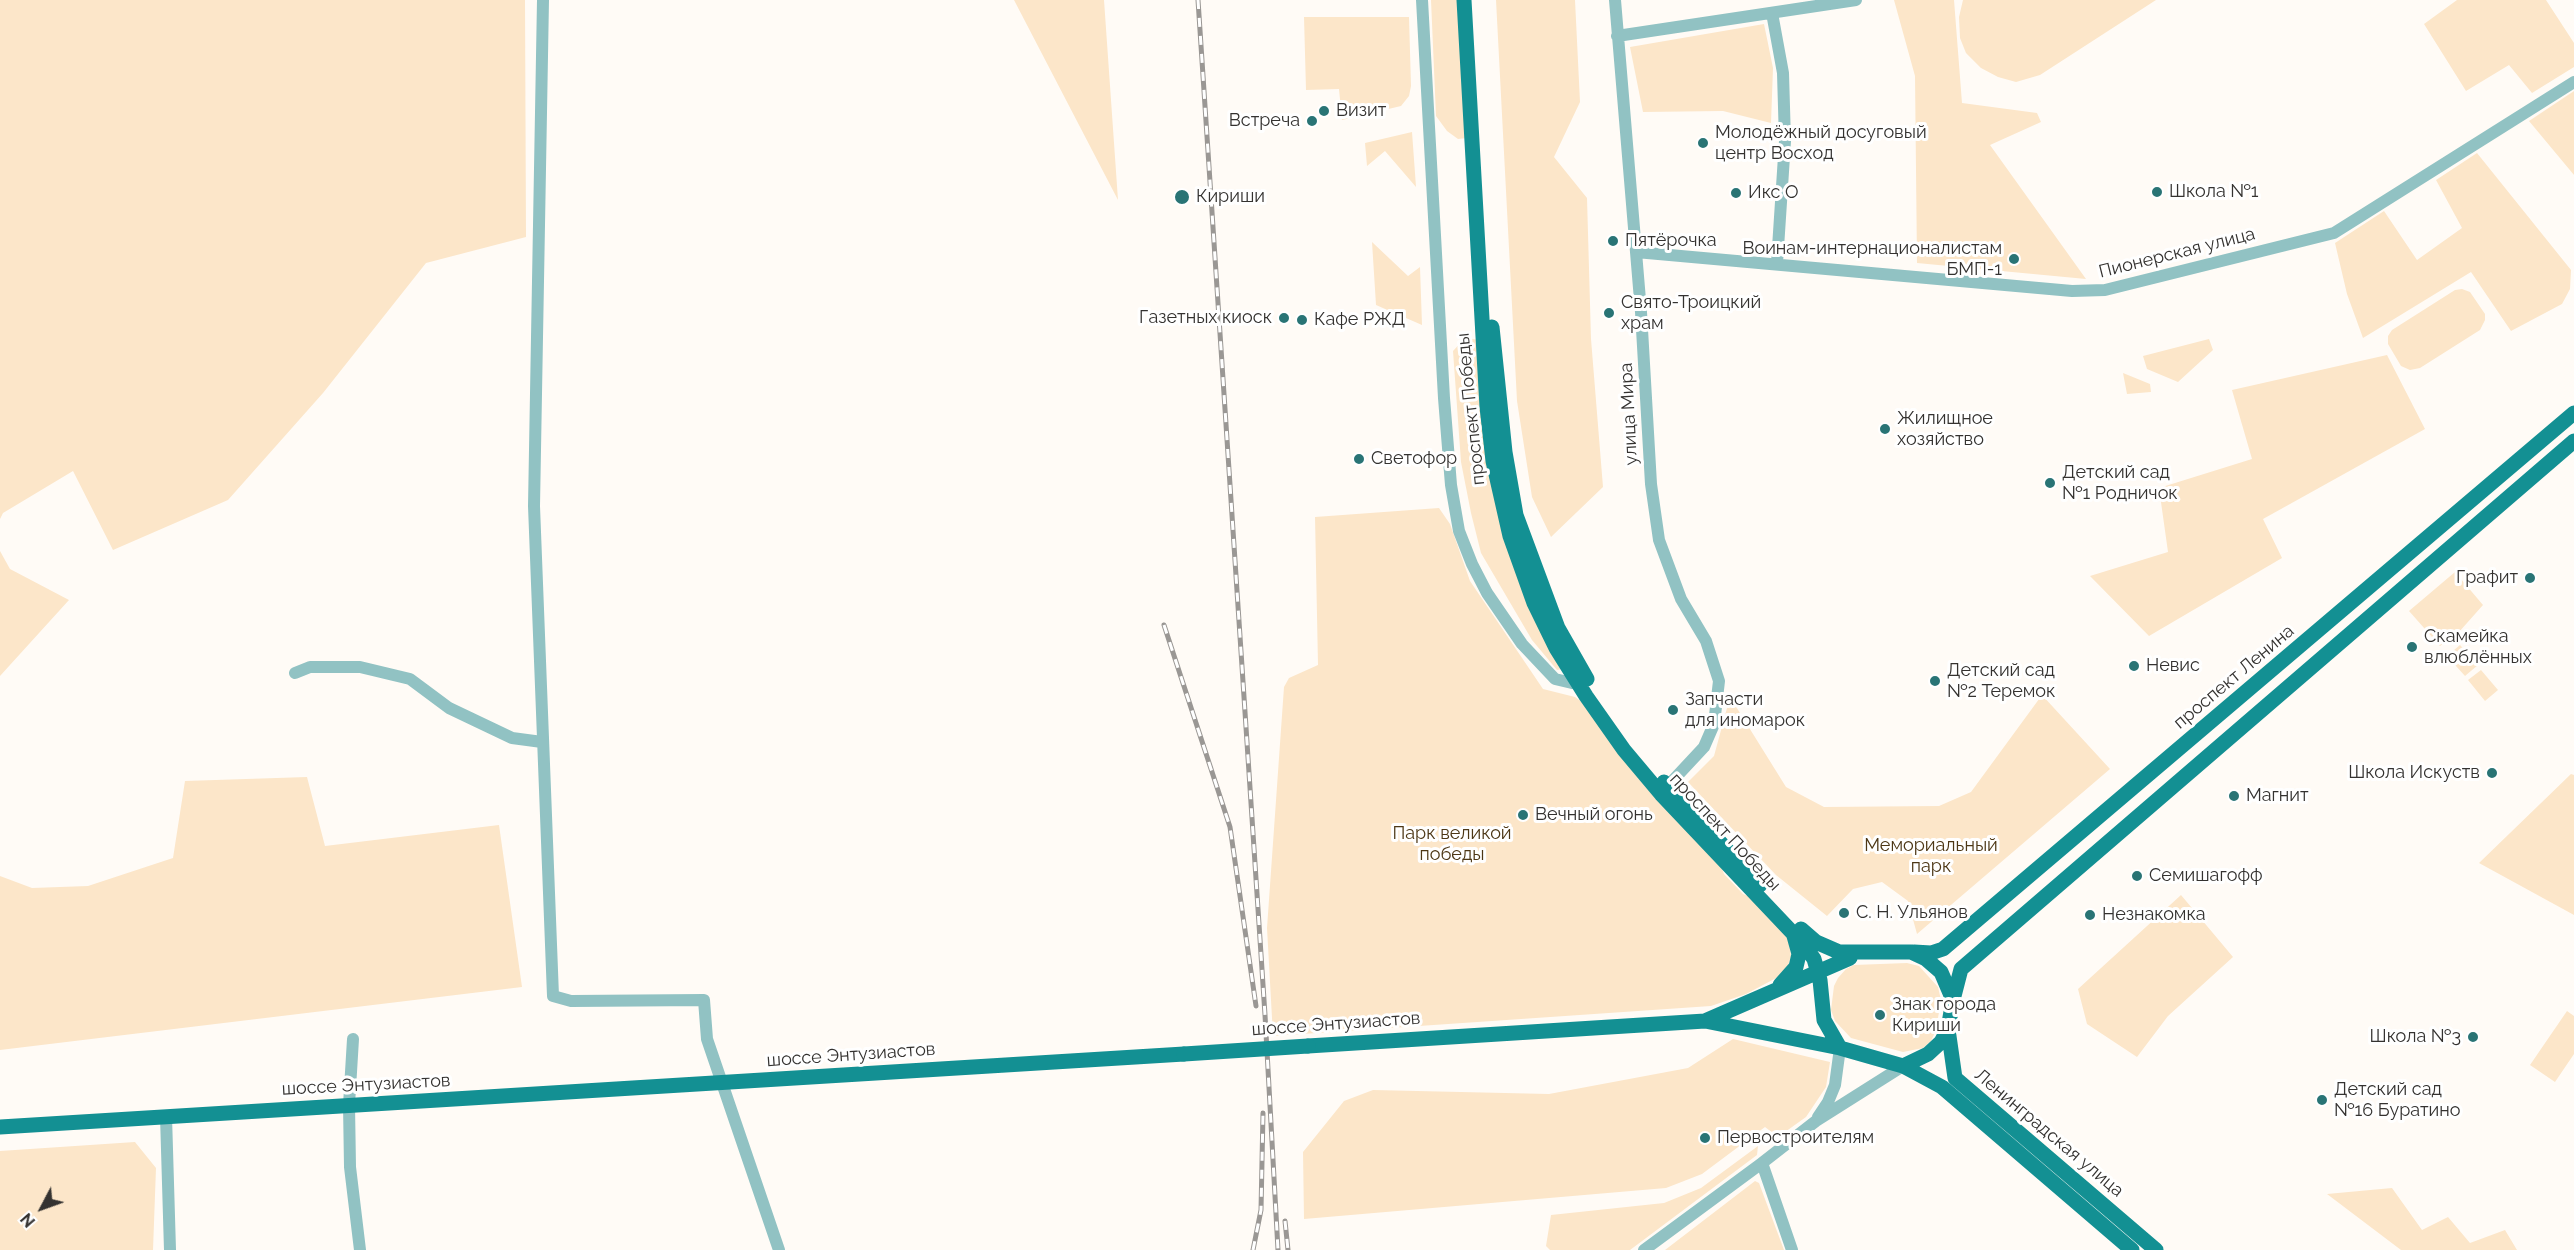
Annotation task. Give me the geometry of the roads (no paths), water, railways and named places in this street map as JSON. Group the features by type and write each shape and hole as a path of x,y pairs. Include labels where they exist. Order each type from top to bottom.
{"main road":[{"name":"проспект Победы","path":"1464,0 1487,407 1493,461 1510,536 1526,584 1546,627 1576,681 1624,750 1796,930"},
{"name":"проспект Победы","path":"1474,0 1493,338 1505,452 1516,515 1558,628 1581,669 1664,790"},
{"name":"проспект Ленина","path":"1911,952 1931,952 1943,949 2574,413"},
{"path":"1705,1021 1840,1048 1903,1066 1928,1054 1941,1042 1948,1029 1961,969 2574,441"},
{"path":"1796,930 1815,942 1839,952 1911,952 1926,959 1941,972 1953,1000"},
{"path":"1796,930 1814,959 1823,992 1824,1020 1840,1048"},
{"path":"1773,991 1790,977 1797,967 1799,954 1796,930"},
{"path":"1705,1021 1850,958 1873,951"},
{"path":"1823,992 1833,975 1850,958"},
{"name":"шоссе Энтузиастов","path":"0,1127 1705,1021"},
{"name":"Ленинградская улица","path":"1948,1029 1955,1078 2156,1250"},
{"name":"Ленинградская улица","path":"1903,1066 1942,1087 2132,1250"}],"street":[{"path":"543,0 534,500 553,996 571,1001 596,1002 704,1000 707,1039 779,1250"},
{"path":"1422,0 1444,398 1451,485 1459,531 1472,564 1487,592 1522,644 1555,679 1567,682 1576,681"},
{"name":"улица Мира","path":"1615,0 1636,252 1650,484 1659,540 1681,599 1706,641 1719,681 1714,724 1704,747 1664,790"},
{"path":"1617,36 1856,0"},
{"path":"1772,13 1783,73 1785,141 1777,263"},
{"name":"Пионерская улица","path":"1636,252 2072,291 2105,290 2334,232 2574,82"},
{"path":"295,673 310,667 360,667 410,679 449,708 512,738 542,742"},
{"path":"353,1040 349,1105 350,1167 360,1250"},
{"path":"1816,1121 1835,1085 1840,1048"},
{"path":"1644,1250 1816,1121 1903,1066"},
{"path":"166,1116 170,1250"},
{"path":"1762,1162 1792,1250"}],"railway":[{"path":"1198,0 1265,1015 1278,1250"},
{"path":"1164,625 1230,827 1256,1006"},
{"path":"1253,1250 1261,1210 1263,1113"},
{"path":"1285,1221 1288,1250"}],"place":[{"name":"Визит","path":"1324,111"},
{"name":"Встреча","path":"1312,121"},
{"name":"Молодёжный досуговый центр Восход","path":"1703,143"},
{"name":"Школа №1","path":"2157,192"},
{"name":"Икс О","path":"1736,193"},
{"name":"Кириши","path":"1182,197"},
{"name":"Пятёрочка","path":"1613,241"},
{"name":"Воинам-интернационалистам БМП-1","path":"2014,259"},
{"name":"Свято-Троицкий храм","path":"1609,313"},
{"name":"Газетных киоск","path":"1284,318"},
{"name":"Кафе РЖД","path":"1302,320"},
{"name":"Жилищное хозяйство","path":"1885,429"},
{"name":"Светофор","path":"1359,459"},
{"name":"Детский сад №1 Родничок","path":"2050,483"},
{"name":"Графит","path":"2530,578"},
{"name":"Скамейка влюблённых","path":"2412,647"},
{"name":"Невис","path":"2134,666"},
{"name":"Детский сад №2 Теремок","path":"1935,681"},
{"name":"Запчасти для иномарок","path":"1673,710"},
{"name":"Школа Искуств","path":"2492,773"},
{"name":"Магнит","path":"2234,796"},
{"name":"Вечный огонь","path":"1523,815"},
{"name":"Семишагофф","path":"2137,876"},
{"name":"С. Н. Ульянов","path":"1844,913"},
{"name":"Незнакомка","path":"2090,915"},
{"name":"Знак города Кириши","path":"1880,1015"},
{"name":"Школа №3","path":"2473,1037"},
{"name":"Детский сад №16 Буратино","path":"2322,1100"},
{"name":"Первостроителям","path":"1705,1138"}],"park label":[{"name":"Парк великой победы","path":"1452,844"},
{"name":"Мемориальный парк","path":"1931,856"}]}
